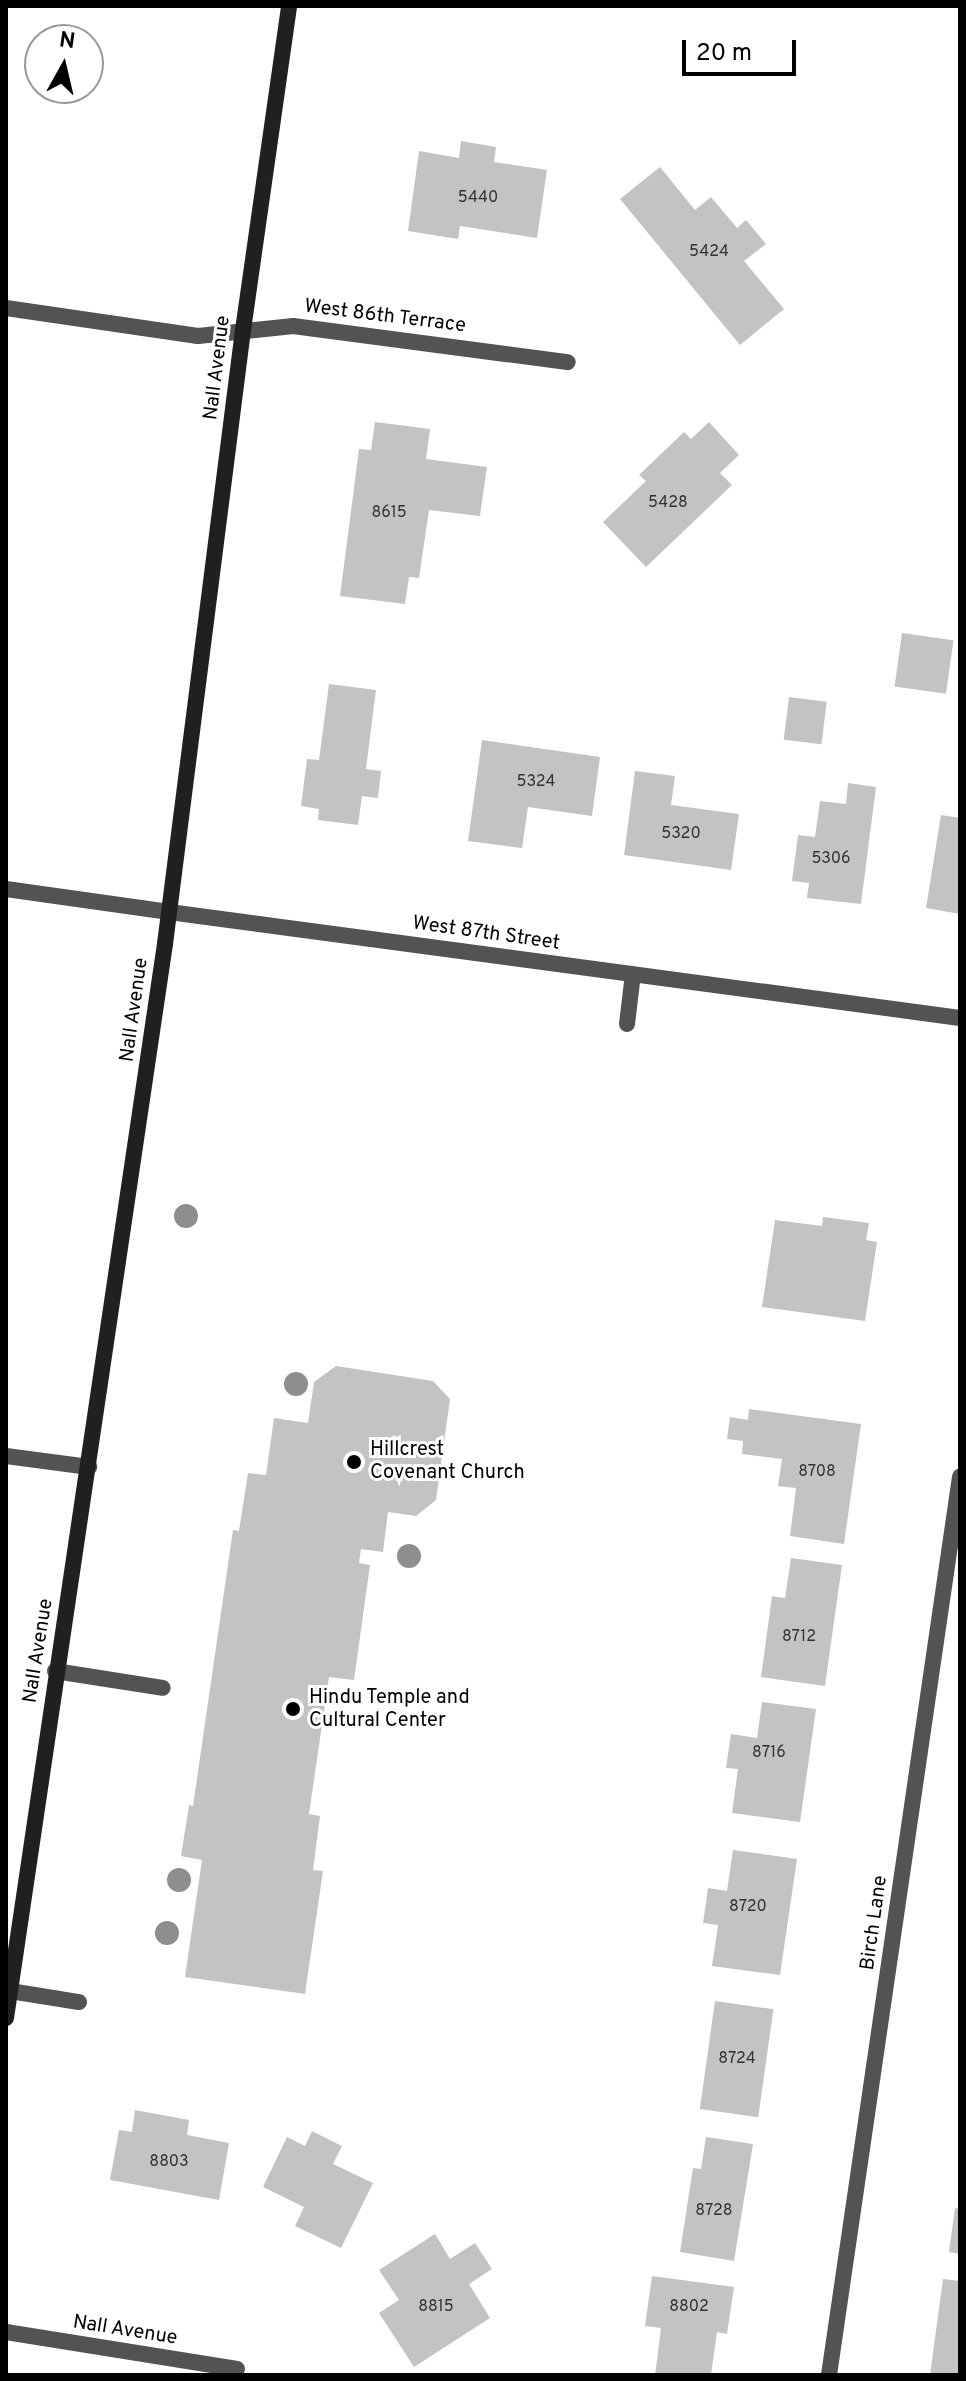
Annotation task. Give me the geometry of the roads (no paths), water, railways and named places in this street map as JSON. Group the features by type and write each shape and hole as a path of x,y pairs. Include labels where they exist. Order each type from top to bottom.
{"main road":[{"name":"Nall Avenue","path":"6,2018 169,912 243,330 289,6"}],"street":[{"name":"West 86th Terrace","path":"6,308 198,336 293,326 568,362"},
{"name":"West 87th Street","path":"6,889 960,1018"},
{"path":"627,1024 633,974"},
{"path":"6,1456 89,1467"},
{"name":"Birch Lane","path":"829,2375 960,1477"},
{"path":"55,1671 163,1688"},
{"path":"10,1991 79,2002"},
{"name":"Nall Avenue","path":"6,2332 237,2369"}],"place":[{"name":"Hillcrest Covenant Church","path":"354,1462"},
{"name":"Hindu Temple and Cultural Center","path":"293,1709"}]}
